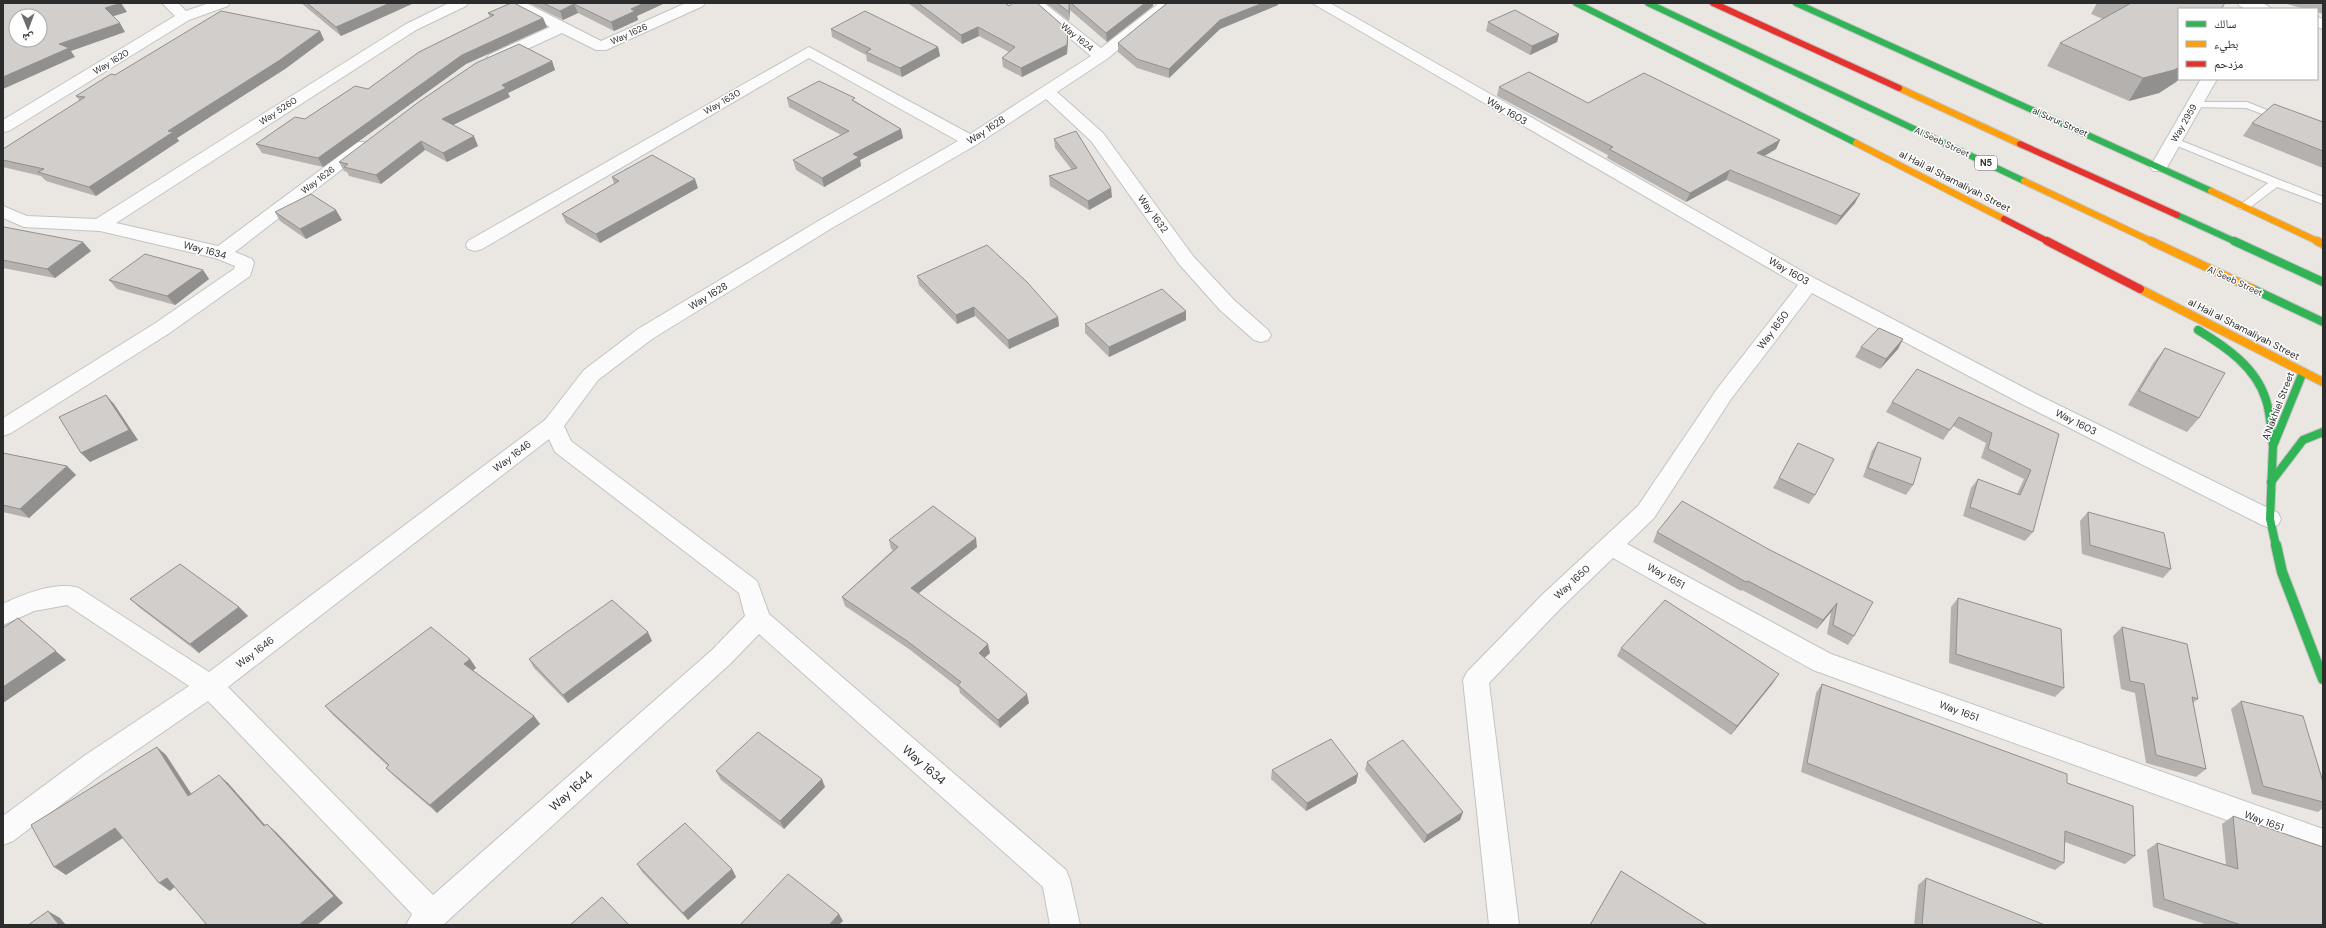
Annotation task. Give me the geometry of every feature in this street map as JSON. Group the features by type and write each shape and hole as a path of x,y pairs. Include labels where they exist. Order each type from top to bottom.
{"main road":[{"name":"al Hail al Shamaliyah Street","path":"1576,3 1757,93 2323,382"},
{"name":"Al Seeb Street","path":"1648,3 2323,322"},
{"path":"1713,3 2323,282"},
{"name":"al Surur Street","path":"1796,3 2159,167 2323,244"},
{"path":"2072,254 2205,334 2233,356 2252,375 2264,394 2273,446"},
{"name":"A'Nakhiel Street","path":"2303,372 2273,446 2270,519 2282,572 2323,679"},
{"path":"2271,482 2303,440 2323,432"}],"street":[{"path":"169,3 184,17"},
{"name":"Way 1620","path":"3,127 184,17 223,3"},
{"name":"Way 5260","path":"100,225 411,27 460,3"},
{"name":"Way 1626","path":"515,3 601,47 698,3"},
{"name":"Way 1624","path":"1035,3 1101,56"},
{"name":"Way 1628","path":"553,425 591,375 645,334 826,224 970,141 1101,56 1168,3"},
{"name":"Way 1603","path":"1319,3 1809,282 2027,398 2270,519"},
{"path":"480,64 562,27"},
{"name":"Way 1630","path":"475,245 809,52 970,141"},
{"name":"Way 2959","path":"2159,167 2208,80"},
{"name":"Way 1632","path":"1046,91 1097,137 1186,260 1227,305 1261,335"},
{"name":"Way 1626","path":"221,253 379,134"},
{"name":"Way 1634","path":"3,211 24,221 100,225 221,253 245,263 244,272 166,326 3,428"},
{"path":"3,233 24,221"},
{"name":"Way 1650","path":"1504,925 1476,680 1552,601 1646,512 1724,394 1809,282"},
{"path":"553,425 563,446 749,588 758,619"},
{"name":"Way 1646","path":"3,832 93,765 210,686 553,425"},
{"name":"Way 1651","path":"1611,546 1822,662 2323,842"},
{"path":"3,615 30,602 70,595 210,686 427,920"},
{"name":"Way 1634","path":"758,619 1056,880 1065,925"},
{"name":"Way 1644","path":"427,920 721,656 758,619"}],"lane":[{"path":"2195,105 2247,105 2295,123"},
{"path":"2174,141 2323,201"},
{"path":"2244,207 2276,182"}],"building":[{"path":"3,3 121,3 105,8 120,23 59,44 69,48 3,77"},
{"path":"307,3 390,3 336,27"},
{"path":"514,3 543,18 462,55 318,158 256,144 295,117 305,119 355,86 368,89 419,52 494,15 488,13"},
{"path":"543,3 644,3 631,9 635,11 611,22 574,4 560,11"},
{"path":"918,3 1005,3 1009,6 1013,3 1037,3 1068,30 1067,45 1021,68 1002,58 1015,47 978,27 961,35"},
{"path":"1057,3 1069,3 1069,12"},
{"path":"1071,3 1145,3 1106,33"},
{"path":"1168,3 1263,3 1220,20 1169,69 1137,59 1118,43"},
{"path":"2131,3 2225,3 2222,8 2178,8 2178,68 2143,78 2060,43"},
{"path":"1515,10 1559,34 1532,46 1488,22"},
{"path":"221,11 320,31 280,60 168,131 173,132 89,187 38,172 44,169 3,160 3,149 85,97 76,96 111,74 115,75"},
{"path":"865,11 938,47 900,68 866,52 871,49 831,29"},
{"path":"519,44 552,61 502,85 506,88 442,119 474,136 443,153 421,141 376,175 344,167 348,164 339,162 420,101 476,63"},
{"path":"1529,72 1588,103 1644,73 1780,140 1757,153 1860,194 1841,216 1730,170 1690,193 1609,149 1613,147 1499,87"},
{"path":"819,81 855,98 852,100 901,129 853,154 859,157 822,178 793,160 849,131 787,98"},
{"path":"2274,104 2323,122 2323,151 2252,123"},
{"path":"1076,131 1111,188 1088,201 1049,176 1077,168 1054,139"},
{"path":"652,155 695,179 596,234 562,214 619,181 612,177"},
{"path":"311,194 336,210 300,229 275,212"},
{"path":"3,227 83,242 47,269 3,260"},
{"path":"987,245 1027,282 1058,317 1008,340 974,307 956,315 917,276"},
{"path":"145,254 203,270 167,296 109,280"},
{"path":"1162,289 1186,311 1109,347 1085,324"},
{"path":"1879,328 1903,339 1886,359 1861,347"},
{"path":"2165,348 2225,373 2199,418 2139,391"},
{"path":"1917,369 2059,434 2033,532 1970,507 1978,479 2020,495 2031,470 1988,449 1992,433 1959,417 1950,430 1892,402"},
{"path":"106,395 129,430 81,453 59,417"},
{"path":"1878,442 1921,458 1913,485 1868,468"},
{"path":"1798,443 1834,459 1815,495 1779,478"},
{"path":"3,453 67,466 20,509 3,505"},
{"path":"1682,501 1770,550 1873,602 1854,636 1833,625 1837,603 1823,620 1748,581 1746,582 1657,532"},
{"path":"933,506 976,538 911,588 988,644 979,653 1027,694 998,720 958,685 961,682 907,641 842,597 898,547 889,540"},
{"path":"2088,512 2164,533 2171,569 2090,545"},
{"path":"180,564 239,607 190,644 130,599"},
{"path":"1958,598 2061,629 2064,688 1956,654"},
{"path":"612,600 648,632 563,695 529,659"},
{"path":"1665,600 1779,674 1737,726 1621,648"},
{"path":"18,618 56,651 3,687 3,628"},
{"path":"431,627 470,659 464,664 534,716 430,805 386,768 389,765 325,706"},
{"path":"2122,627 2187,644 2198,699 2192,697 2206,769 2156,755 2144,684 2130,681"},
{"path":"1822,684 2067,774 2067,783 2133,806 2135,856 2065,831 2064,863 1807,763"},
{"path":"2241,701 2303,716 2323,782 2323,802 2263,786"},
{"path":"758,732 822,779 780,821 716,771"},
{"path":"1331,739 1358,774 1307,803 1272,770"},
{"path":"1403,740 1463,812 1427,835 1367,762"},
{"path":"157,747 188,796 219,775 264,826 267,824 334,896 299,925 207,925 167,878 159,883 115,828 54,867 31,825"},
{"path":"2233,816 2323,847 2323,925 2241,925 2164,899 2157,843 2238,869"},
{"path":"685,823 732,869 683,913 637,864"},
{"path":"1621,871 1707,925 1590,925"},
{"path":"788,874 839,914 829,925 740,925"},
{"path":"1926,878 2045,925 1922,925"},
{"path":"602,897 629,925 570,925"},
{"path":"48,911 59,925 28,925"}],"traffic: fast":[{"path":"1576,3 1856,143"},
{"path":"1648,3 2024,181"},
{"path":"1796,3 2211,191"},
{"path":"2177,215 2323,282"},
{"path":"2253,289 2323,322"},
{"path":"2198,330 2218,343 2238,359 2262,388 2266,400 2273,446"},
{"path":"2303,372 2273,446 2270,519 2282,572 2323,679"},
{"path":"2271,482 2303,440 2323,432"}],"traffic: slow":[{"path":"1899,88 2020,144"},
{"path":"1856,143 2004,219"},
{"path":"2024,181 2253,289"},
{"path":"2211,191 2323,244"},
{"path":"2140,289 2323,382"}],"traffic: jam":[{"path":"1713,3 1899,88"},
{"path":"2020,144 2177,215"},
{"path":"2004,219 2140,289"}]}
